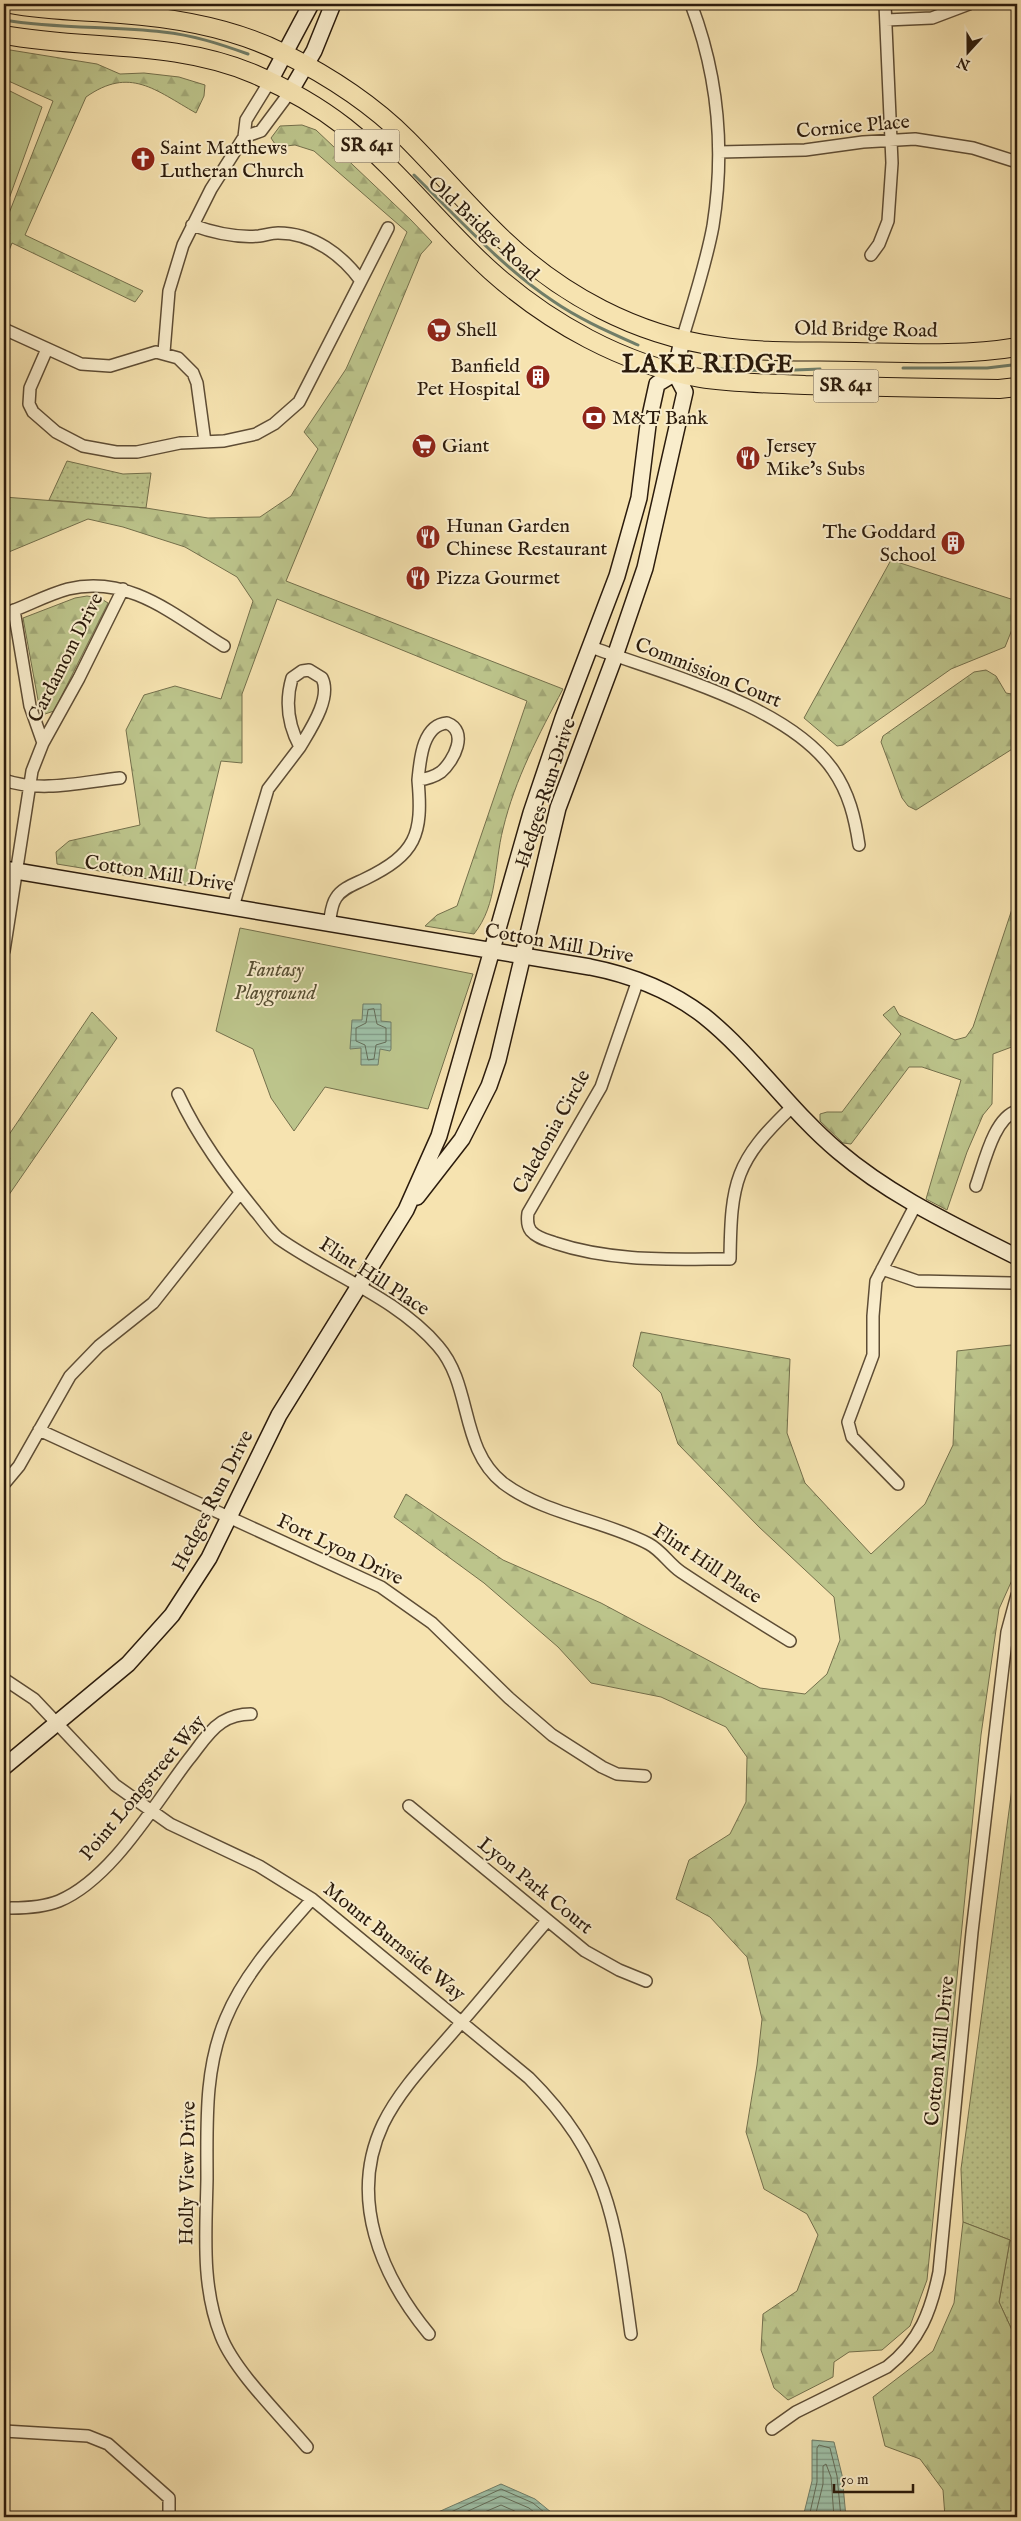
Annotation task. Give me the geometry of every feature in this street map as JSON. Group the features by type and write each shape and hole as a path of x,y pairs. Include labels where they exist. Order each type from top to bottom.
{"main road":[{"name":"Old Bridge Road","path":"10,4 58,10 123,14 204,25 235,34 284,54 356,98 406,137 504,239 556,283 610,314 682,340 744,349 888,353 980,351 1017,347"},
{"name":"Old Bridge Road","path":"4,35 46,41 118,45 196,56 229,65 290,92 324,112 369,147 482,262 541,310 565,326 628,357 675,373 730,382 999,389 1017,387"}],"street":[{"path":"164,352 168,291 174,268 192,225 244,137 246,120 270,82 311,4"},
{"path":"244,137 261,131 290,92 306,66 333,4"},
{"path":"675,373 712,227 719,152 716,100 710,68 691,4"},
{"path":"871,255 879,244 888,221 892,163 885,4"},
{"path":"886,20 932,18 970,4"},
{"name":"Cornice Place","path":"719,152 805,150 891,139 942,142 973,148 1017,162"},
{"path":"192,225 225,235 252,236 278,233 310,239 338,255 361,281"},
{"path":"47,348 30,388 30,404 42,422 61,436 83,446 116,452 224,441 256,434 287,414 298,402 388,228"},
{"path":"4,329 80,364 110,366 148,354 164,352 178,358 193,373 197,383 204,442"},
{"name":"Hedges Run Drive","path":"4,1767 128,1664 172,1615 194,1584 279,1415 406,1210 462,1139 478,1111 498,1060 545,856 566,782 615,656 645,568 685,392 675,373 657,384 648,425 635,514 617,576 543,775 439,1136 406,1210"},
{"path":"43,743 30,706 9,612 65,590 81,586 98,585 137,593 224,646"},
{"name":"Cardamom Drive","path":"4,951 10,870 30,787 32,771 43,743 79,678 123,589"},
{"name":"Commission Court","path":"591,647 745,706 782,724 802,737 828,763 844,788 856,824 860,845"},
{"path":"233,907 268,789 300,747 311,728 325,689 322,678 309,670 302,671 292,678 288,699 291,728 300,747"},
{"path":"330,924 333,904 343,890 394,864 412,844 420,819 418,780 423,749 430,731 441,724 453,726 459,735 459,741 448,764 441,772 431,778 418,780"},
{"path":"4,780 30,787 120,778"},
{"path":"521,849 545,856"},
{"name":"Cotton Mill Drive","path":"10,870 610,971 638,980 678,999 703,1015 718,1028 792,1107 836,1150 858,1168 915,1206 1017,1256"},
{"name":"Caledonia Circle","path":"638,980 601,1087 528,1213 528,1227 532,1233 564,1245 597,1253 643,1258 730,1259 731,1206 738,1177 754,1147 765,1132 792,1107"},
{"name":"Flint Hill Place","path":"178,1094 192,1124 240,1192 276,1236 391,1306 426,1334 446,1357 461,1386 473,1440 480,1455 500,1480 516,1492 546,1506 648,1543 682,1572 790,1641"},
{"path":"976,1186 1000,1123 1008,1114 1017,1111"},
{"path":"4,1484 19,1466 70,1376 99,1346 153,1303 240,1192"},
{"path":"898,1484 852,1437 848,1422 873,1355 876,1281 915,1206"},
{"path":"882,1270 916,1281 1011,1283"},
{"name":"Fort Lyon Drive","path":"39,1430 381,1587 432,1623 515,1703 552,1735 602,1767 617,1774 645,1776"},
{"name":"Cotton Mill Drive","path":"772,2428 796,2412 887,2367 900,2357 919,2334 933,2299 939,2272 972,1932 1007,1632 1017,1595"},
{"name":"Mount Burnside Way","path":"4,1680 34,1699 115,1785 150,1812 202,1841 259,1866 312,1899 529,2078 548,2097 566,2119 587,2151 604,2190 613,2220 631,2334"},
{"name":"Point Longstreet Way","path":"11,1908 48,1904 74,1893 112,1859 212,1730 232,1717 251,1714"},
{"name":"Lyon Park Court","path":"409,1806 585,1952 619,1970 646,1981"},
{"name":"Holly View Drive","path":"307,2446 239,2366 221,2337 209,2293 206,2254 208,2107 211,2063 217,2040 236,1996 249,1974 312,1899"},
{"path":"429,2334 401,2296 380,2255 371,2219 370,2175 376,2142 393,2107 423,2068 546,1921"},
{"path":"4,2432 88,2436 108,2444 169,2498 169,2517"}],"green space":[{"path":"4,49 97,64 120,74 144,73 179,77 205,85 204,96 196,113 168,96 142,85 129,82 116,83 86,97 25,235 143,291 135,302 12,243 4,263 4,226 53,101 4,79"},
{"path":"4,88 42,107 5,210 4,209"},
{"path":"302,125 316,130 432,242 421,254 286,581 563,689 537,740 514,792 500,842 491,897 482,922 474,934 425,926 437,915 457,906 527,701 277,599 242,694 242,763 221,761 191,886 57,864 56,852 69,841 140,825 126,730 144,695 175,686 221,699 253,601 237,577 185,547 123,527 88,519 4,554 4,497 146,508 208,518 260,517 291,496 318,449 304,432 346,369 407,232 314,151 295,145 277,147 271,138 280,126"},
{"path":"67,461 123,474 151,473 146,508 49,500"},
{"path":"891,560 1017,601 1017,617 1005,647 951,669 843,745 837,746 804,718"},
{"path":"87,596 100,598 108,603 54,711 45,714 40,711 23,618 75,598"},
{"path":"986,670 996,676 1006,693 1017,695 1017,746 916,810 908,806 902,798 881,742 883,736 974,672"},
{"path":"1017,894 1017,1045 993,1054 992,1104 983,1115 967,1152 947,1210 926,1199 961,1080 922,1067 909,1067 851,1144 843,1143 820,1121 820,1114 842,1112 901,1034 883,1015 894,1006 899,1015 955,1040 966,1037 973,1027"},
{"name":"Fantasy Playground","path":"240,928 473,974 428,1109 325,1087 294,1131 271,1098 253,1049 216,1031"},
{"path":"92,1012 117,1038 4,1202 4,1142"},
{"path":"641,1332 790,1359 787,1433 805,1483 871,1554 925,1504 953,1445 957,1351 1011,1345 1017,1347 1017,1569 999,1609 981,1735 927,2280 910,2326 882,2350 849,2352 834,2362 833,2377 788,2400 774,2388 761,2350 763,2314 797,2291 818,2235 807,2214 764,2189 746,2132 762,2019 747,1957 710,1917 676,1899 689,1860 730,1834 746,1802 747,1757 726,1727 661,1697 591,1683 558,1647 484,1583 394,1517 406,1494 503,1560 601,1603 760,1688 805,1694 827,1674 840,1640 834,1597 759,1527 678,1444 661,1393 633,1366"},
{"path":"1017,1751 1017,2341 999,2302 1010,2240 963,2222 961,2169"},
{"path":"963,2222 1010,2240 999,2302 1017,2341 1017,2517 945,2517 943,2490 920,2459 885,2446 873,2397 933,2351 954,2303"}],"water":[{"path":"363,1004 381,1004 381,1021 391,1022 391,1049 390,1051 380,1049 378,1065 361,1065 361,1048 350,1049 352,1020 362,1020"},
{"path":"812,2440 834,2442 842,2475 846,2517 803,2517 812,2481"},
{"path":"501,2484 535,2499 557,2517 427,2517"}],"waterway":[{"path":"4,20 44,25 174,33 206,40 248,54"},
{"path":"414,175 498,257 534,287 573,314 638,345"},
{"path":"903,368 987,368 1012,365"},
{"path":"720,369 770,371 820,369"}],"place":[{"name":"Saint Matthews Lutheran Church","path":"143,159"},
{"name":"Shell","path":"439,330"},
{"name":"Banfield Pet Hospital","path":"538,377"},
{"name":"M&T Bank","path":"594,418"},
{"name":"Giant","path":"424,446"},
{"name":"Jersey Mike's Subs","path":"748,458"},
{"name":"Hunan Garden Chinese Restaurant","path":"428,537"},
{"name":"The Goddard School","path":"953,543"},
{"name":"Pizza Gourmet","path":"418,578"}],"district":[{"name":"LAKE RIDGE","path":"708,365"}]}
